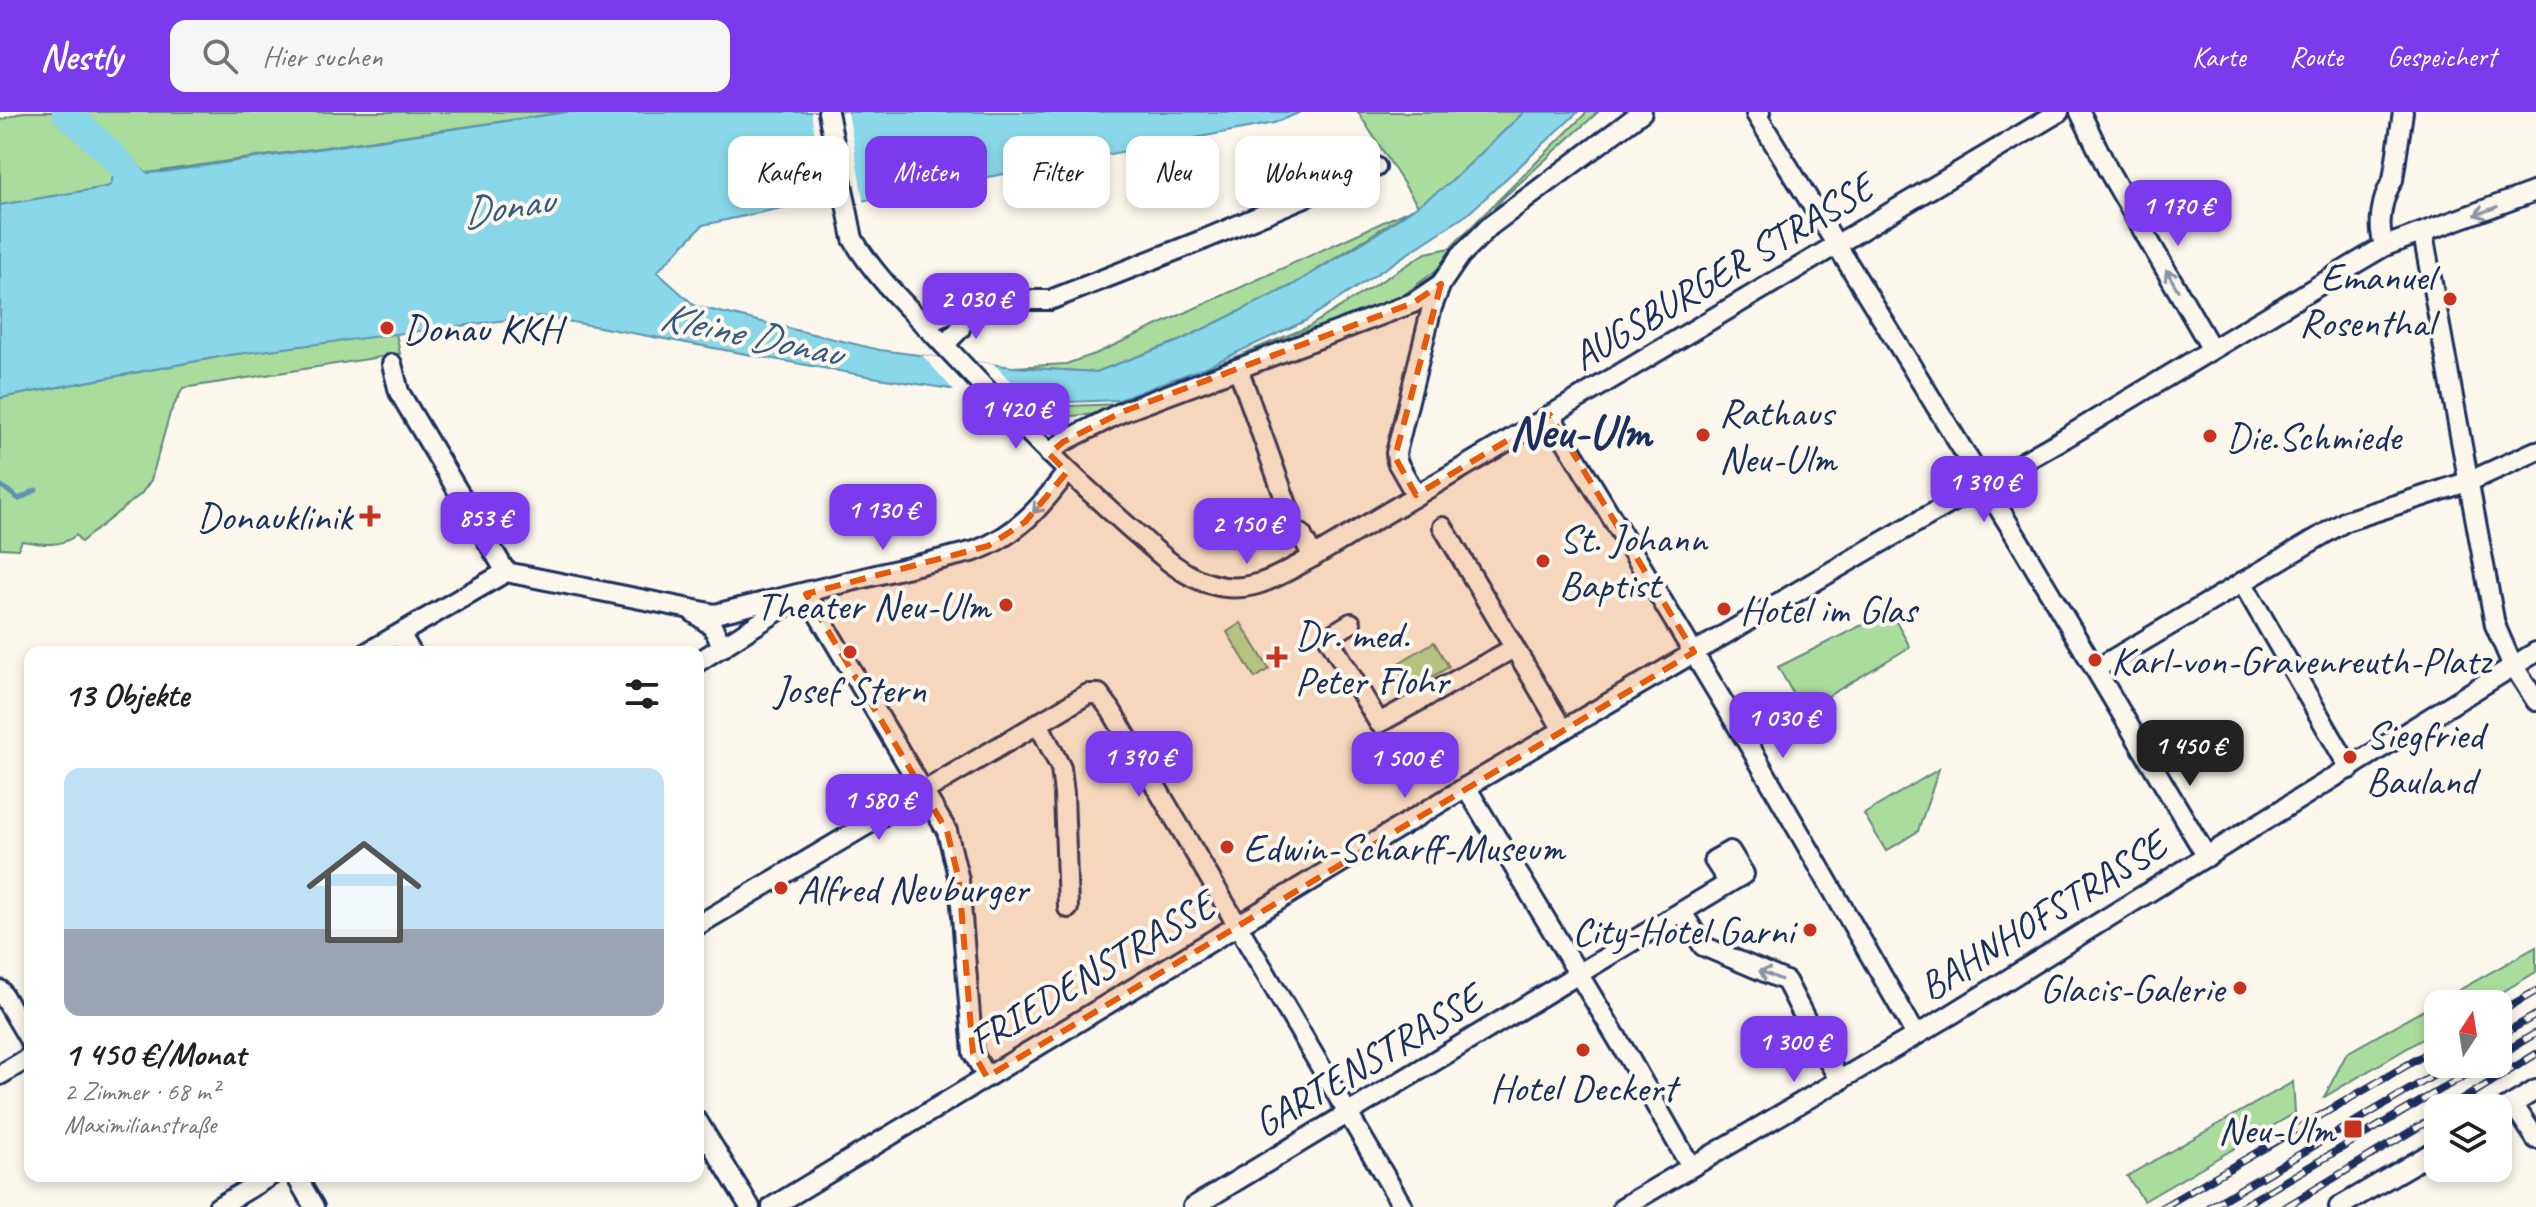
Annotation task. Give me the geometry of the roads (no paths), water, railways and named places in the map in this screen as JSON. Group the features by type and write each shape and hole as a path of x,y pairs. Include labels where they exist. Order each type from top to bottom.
{"street":[{"path":"704,658 818,587 932,562 988,546 1025,522 1067,472 862,255 853,239 847,215 828,112"},
{"path":"1416,495 1397,462 1396,453 1432,307 1441,284 1460,256 1490,226 1642,112"},
{"name":"AUGSBURGER STRASSE","path":"1067,472 1184,571 1207,583 1234,588 1262,584 1313,557 2059,112"},
{"path":"2080,112 2108,170 2211,348"},
{"path":"2385,246 2381,238 2382,214 2387,189 2393,180 2403,112"},
{"path":"1758,113 2207,857"},
{"name":"FRIEDENSTRASSE","path":"772,1207 1466,787 2065,438 2385,246 2536,191"},
{"path":"973,305 999,300 1050,300 1279,208"},
{"path":"2423,234 2495,625 2514,666 2536,701"},
{"path":"1049,454 1063,442 1122,412 1239,371 1413,303 1441,284"},
{"path":"924,324 966,311 949,350"},
{"path":"392,364 399,392 506,572"},
{"path":"1239,371 1289,510"},
{"path":"1550,415 1694,652 1916,1035"},
{"path":"2096,669 2346,521 2470,481 2536,451"},
{"path":"1443,527 1563,730"},
{"path":"1301,534 1313,557"},
{"path":"379,646 506,572 691,610 722,613 806,594"},
{"path":"2242,582 2350,769"},
{"path":"806,594 947,831 959,880 973,1053 987,1077"},
{"path":"691,610 712,626 723,647"},
{"path":"1351,623 1328,637 1379,723 1514,648"},
{"path":"400,634 407,646"},
{"name":"BAHNHOFSTRASSE","path":"1623,1207 1916,1035 2536,652"},
{"path":"704,921 1038,723 1092,693 1102,695 1403,1207"},
{"path":"1038,723 1061,768 1068,908"},
{"path":"1466,787 1691,1167"},
{"name":"GARTENSTRASSE","path":"1193,1207 1729,883"},
{"path":"1682,912 1703,946 1786,981 1811,1030"},
{"path":"0,990 24,1031"},
{"path":"1824,1053 1840,1081"},
{"path":"0,1075 24,1061"},
{"path":"2512,1105 2536,1090"},
{"path":"2512,1115 2536,1139"},
{"path":"704,1132 750,1207"},
{"path":"2339,1207 2424,1157"},
{"path":"218,1207 260,1182"},
{"path":"299,1182 314,1207"}],"water":[{"path":"567,112 1301,112 1274,123 1205,136 1126,136 1126,151 1110,154 1110,136 1003,136 1003,174 987,177 987,136 865,136 865,200 849,203 849,136 728,136 728,208 782,208 703,225 657,272 695,306 880,350 1013,367 1096,372 1179,341 1291,286 1375,235 1450,183 1524,112 1578,112 1468,214 1305,321 1208,366 1119,400 1042,403 872,377 539,316 229,355 0,398 0,205 107,187 113,176 138,166 147,173"}],"waterway":[{"path":"66,112 117,160 149,198"},
{"path":"0,485 19,499 36,490"}],"railway":[{"path":"2512,1005 2536,991"},
{"path":"2512,1029 2536,1015"},
{"path":"2512,1048 2536,1033"},
{"path":"2472,1094 2536,1054"},
{"path":"2163,1207 2424,1055"},
{"path":"2210,1207 2429,1078"},
{"path":"2241,1207 2460,1078"},
{"path":"2286,1207 2424,1123"}],"place":[{"name":"Emanuel Rosenthal","path":"2450,299"},
{"name":"Donau KKH","path":"387,328"},
{"name":"Rathaus Neu-Ulm","path":"1703,435"},
{"name":"Die.Schmiede","path":"2210,436"},
{"name":"Donauklinik","path":"370,516"},
{"name":"St. Johann Baptist","path":"1543,561"},
{"name":"Theater Neu-Ulm","path":"1006,605"},
{"name":"Hotel im Glas","path":"1724,609"},
{"name":"Josef Stern","path":"850,652"},
{"name":"Dr. med. Peter Flohr","path":"1277,657"},
{"name":"Karl-von-Gravenreuth-Platz","path":"2095,660"},
{"name":"Siegfried Bauland","path":"2350,757"},
{"name":"Edwin-Scharff-Museum","path":"1227,847"},
{"name":"Alfred Neuburger","path":"781,888"},
{"name":"City-Hotel Garni","path":"1810,930"},
{"name":"Glacis-Galerie","path":"2240,988"},
{"name":"Hotel Deckert","path":"1583,1050"},
{"name":"Neu-Ulm","path":"2353,1129"}],"district":[{"name":"Neu-Ulm","path":"1580,431"}],"water label":[{"name":"Donau","path":"507,205"},
{"name":"Kleine Donau","path":"751,333"}]}
